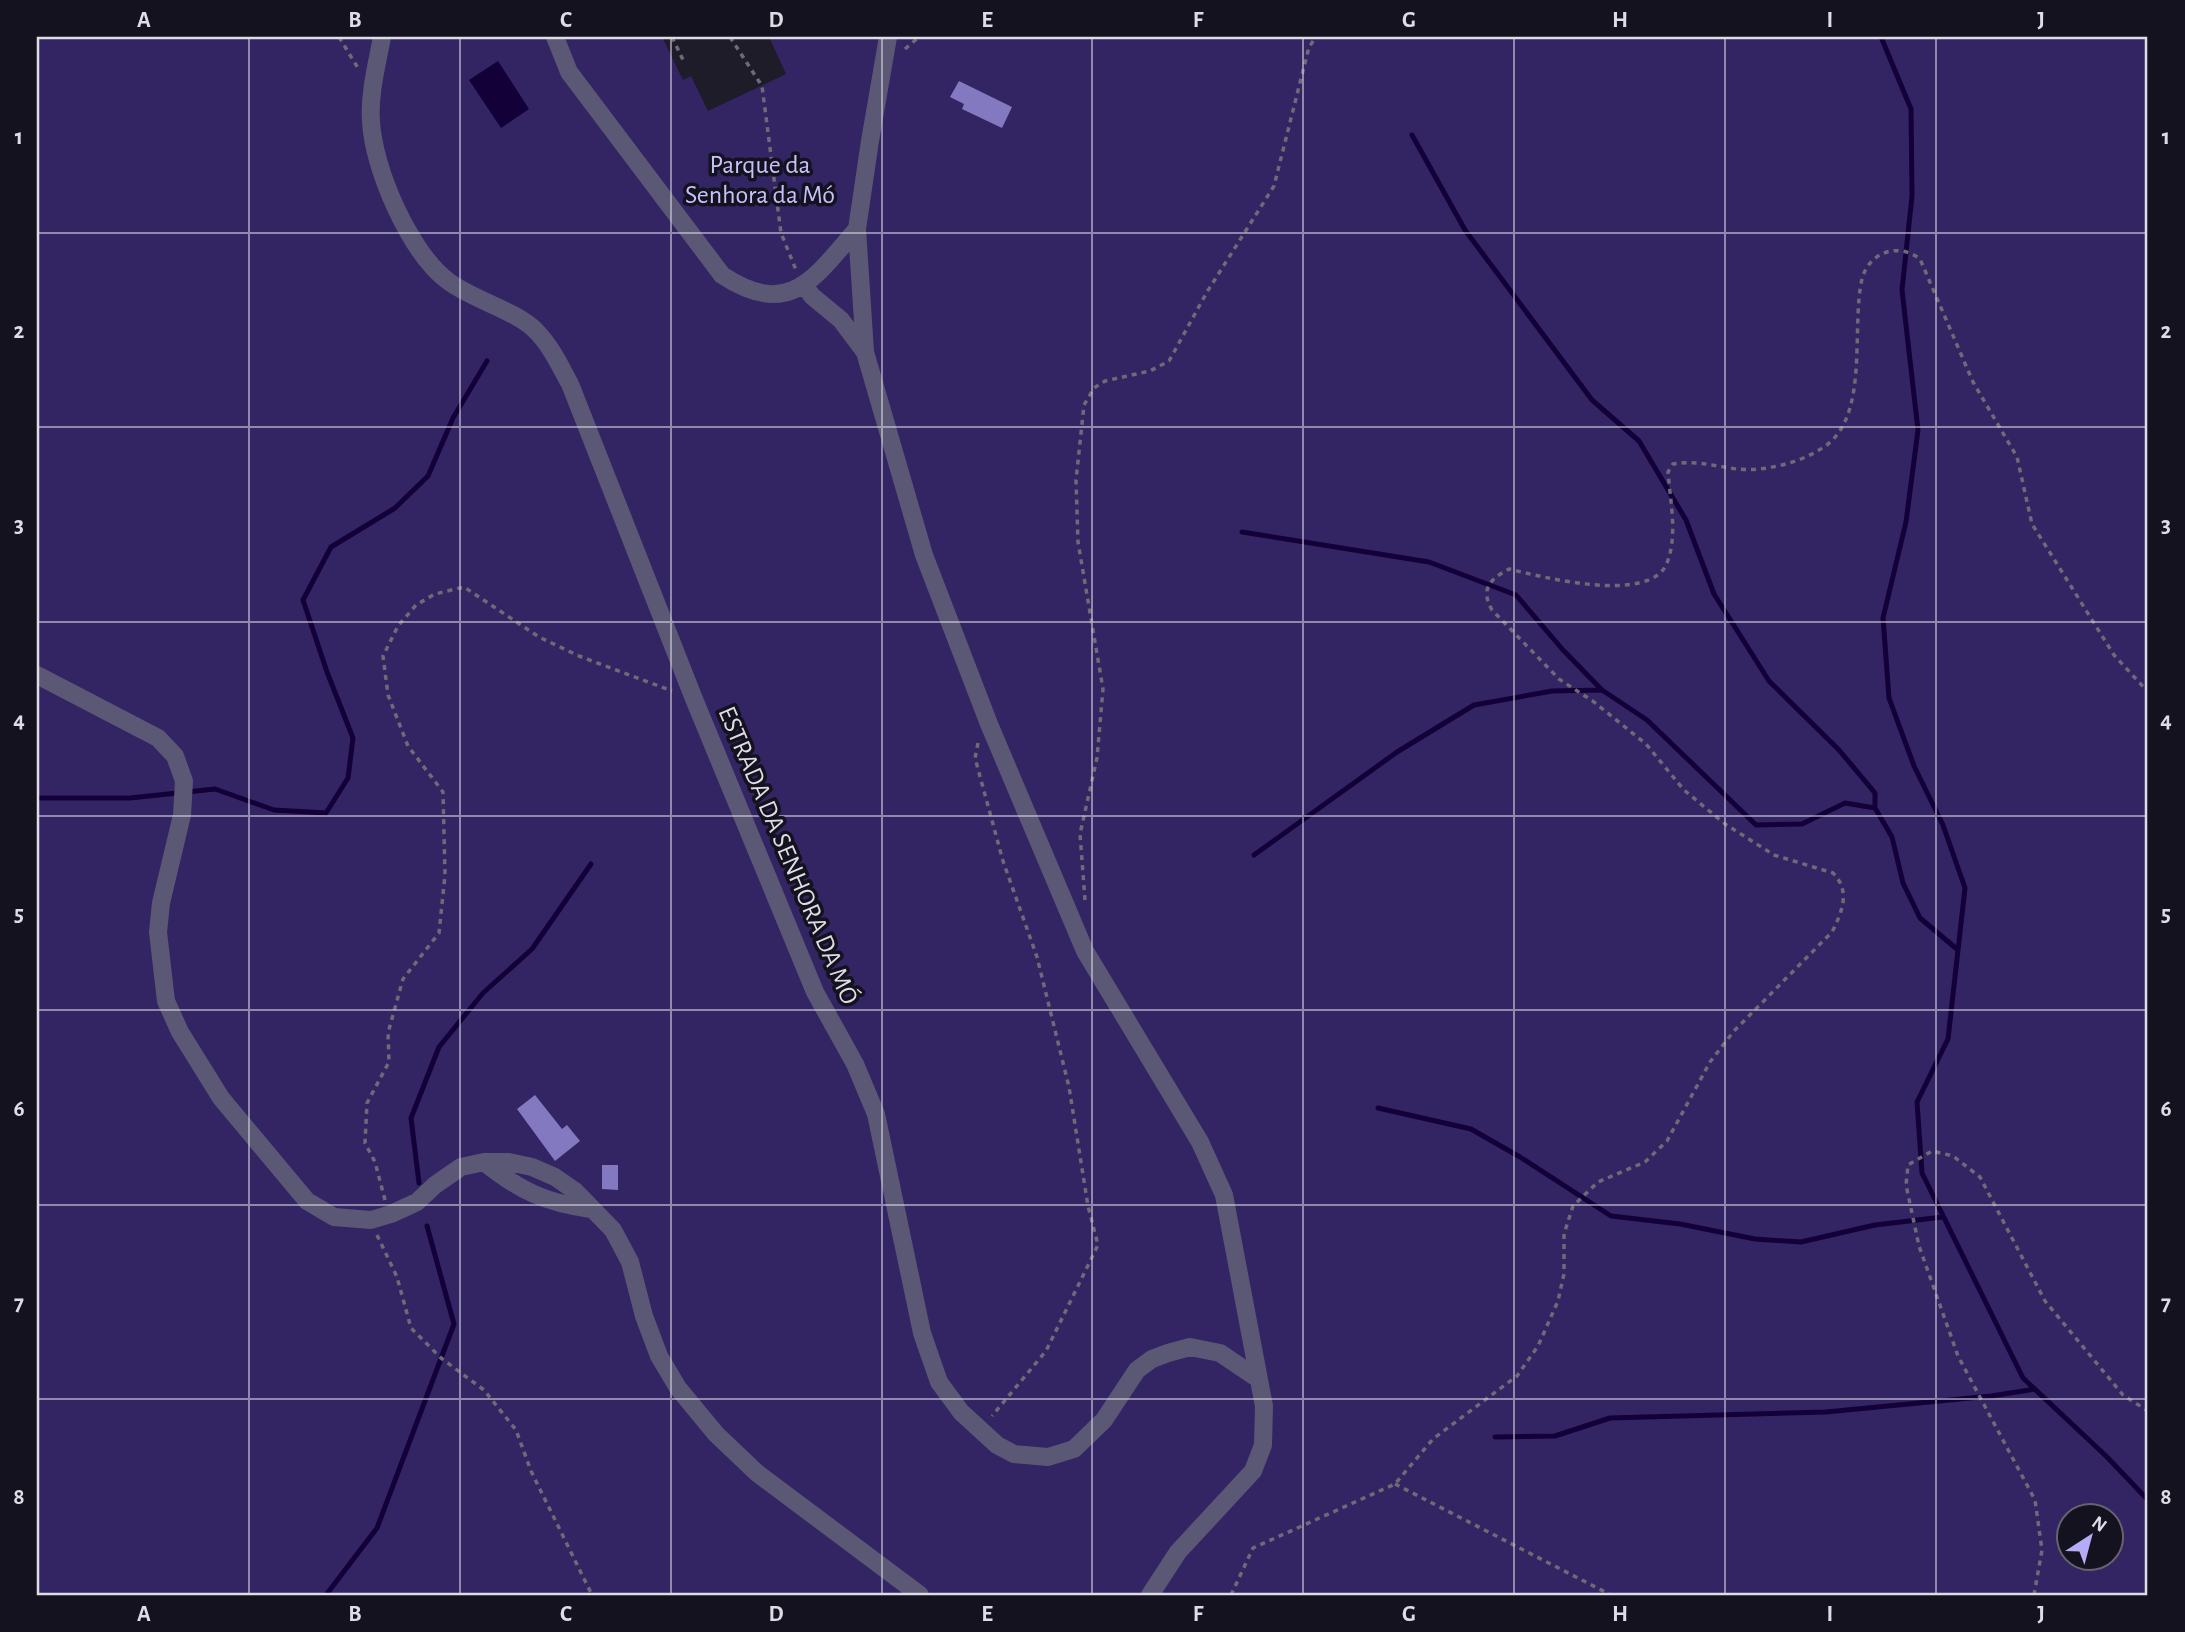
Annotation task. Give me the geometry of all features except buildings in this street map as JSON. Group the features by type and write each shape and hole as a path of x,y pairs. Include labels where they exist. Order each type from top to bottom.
{"street":[{"name":"ESTRADA DA SENHORA DA MÓ","path":"382,37 371,120 374,149 388,191 426,259 447,281 534,328 547,343 570,384 694,699 815,992 855,1064 876,1114 922,1333 939,1382 980,1431 997,1445 1014,1454 1048,1457 1074,1449 1104,1420 1137,1370 1152,1359 1180,1348 1200,1347 1220,1353 1257,1378"},
{"path":"555,37 569,72 722,275 740,286 766,295 788,293 804,285 857,229"},
{"path":"888,37 857,229 865,352 924,555 989,724 1085,951 1200,1142 1224,1195 1263,1399 1263,1445 1247,1480 1178,1552 1150,1595"},
{"path":"804,285 812,296 842,320 865,352"},
{"path":"37,675 158,738 175,756 184,781 182,815 161,903 158,932 166,1001 180,1032 220,1098 307,1200 334,1217 371,1220 416,1202 461,1167 484,1162 509,1162 544,1172 575,1191 613,1230 624,1247 659,1356 678,1388 716,1434 757,1472 920,1595"},
{"path":"484,1162 533,1195 561,1205 591,1209"}],"path":[{"path":"339,37 373,94"},
{"path":"672,37 685,64"},
{"path":"730,37 762,86 781,233 804,285"},
{"path":"1122,37 1131,37"},
{"path":"1085,903 1080,834 1097,758 1103,689 1078,542 1076,480 1084,405 1094,388 1105,381 1150,371 1169,361 1207,292 1274,186 1309,47 1316,37"},
{"path":"1231,1595 1253,1548 1395,1484 1433,1439 1517,1376 1538,1346 1558,1301 1564,1274 1564,1234 1573,1206 1598,1182 1645,1162 1667,1142 1710,1062 1734,1031 1832,932 1843,911 1844,898 1839,879 1833,873 1774,855 1725,824 1684,790 1646,744 1594,702 1559,679 1492,610 1486,600 1488,587 1495,577 1509,569 1607,587 1649,580 1666,566 1671,548 1668,472 1673,464 1689,461 1739,470 1768,468 1811,454 1827,445 1841,432 1853,397 1862,278 1873,258 1891,250 1911,252 1920,259 1973,383 2017,457 2032,524 2114,655 2148,692"},
{"path":"391,1214 375,1162 365,1143 367,1103 389,1062 388,1033 403,979 439,933 445,875 443,792 408,746 388,695 383,656 398,626 416,606 435,594 464,587 539,637 590,660 694,699"},
{"path":"980,1431 1046,1351 1098,1245 1088,1206 1069,1087 1037,957 1003,861 975,758 979,740 989,724"},
{"path":"2034,1595 2042,1550 2035,1500 1958,1356 1919,1245 1906,1185 1908,1165 1932,1151 1953,1156 1980,1177 2045,1301 2123,1395 2148,1411"},
{"path":"371,1220 397,1277 411,1328 441,1358 484,1390 516,1430 531,1471 592,1595"},
{"path":"1395,1484 1611,1595"}],"green space":[{"name":"Parque da Senhora da Mó","path":"37,37 662,37 683,80 691,76 708,111 786,74 769,37 2148,37 2148,1595 37,1595"}],"shaded area":[{"path":"498,61 529,109 501,128 469,80"}],"waterway":[{"path":"1881,37 1911,109 1912,196 1902,290 1918,430 1906,522 1883,618 1889,698 1914,766 1943,825 1965,888 1948,1039 1917,1102 1922,1173 2023,1378 2106,1456 2148,1500"},
{"path":"1412,135 1465,230 1592,400 1639,441 1686,520 1714,594 1769,681 1839,750 1875,793 1875,808"},
{"path":"37,798 130,798 215,789 274,810 326,813 348,778 353,738 303,600 331,547 395,508 428,476 453,418 487,361"},
{"path":"1242,532 1429,562 1516,595 1602,690 1647,720 1756,825 1802,824 1845,803 1875,808 1892,837 1903,883 1920,918 1958,950"},
{"path":"1254,855 1397,752 1474,705 1552,691 1602,690"},
{"path":"419,1183 411,1118 439,1047 483,993 532,949 591,864"},
{"path":"1378,1108 1471,1129 1611,1216 1680,1224 1755,1239 1801,1242 1875,1225 1943,1217"},
{"path":"326,1595 377,1528 454,1324 427,1226"},
{"path":"1495,1437 1555,1436 1610,1418 1826,1412 1991,1396 2035,1389"}]}
